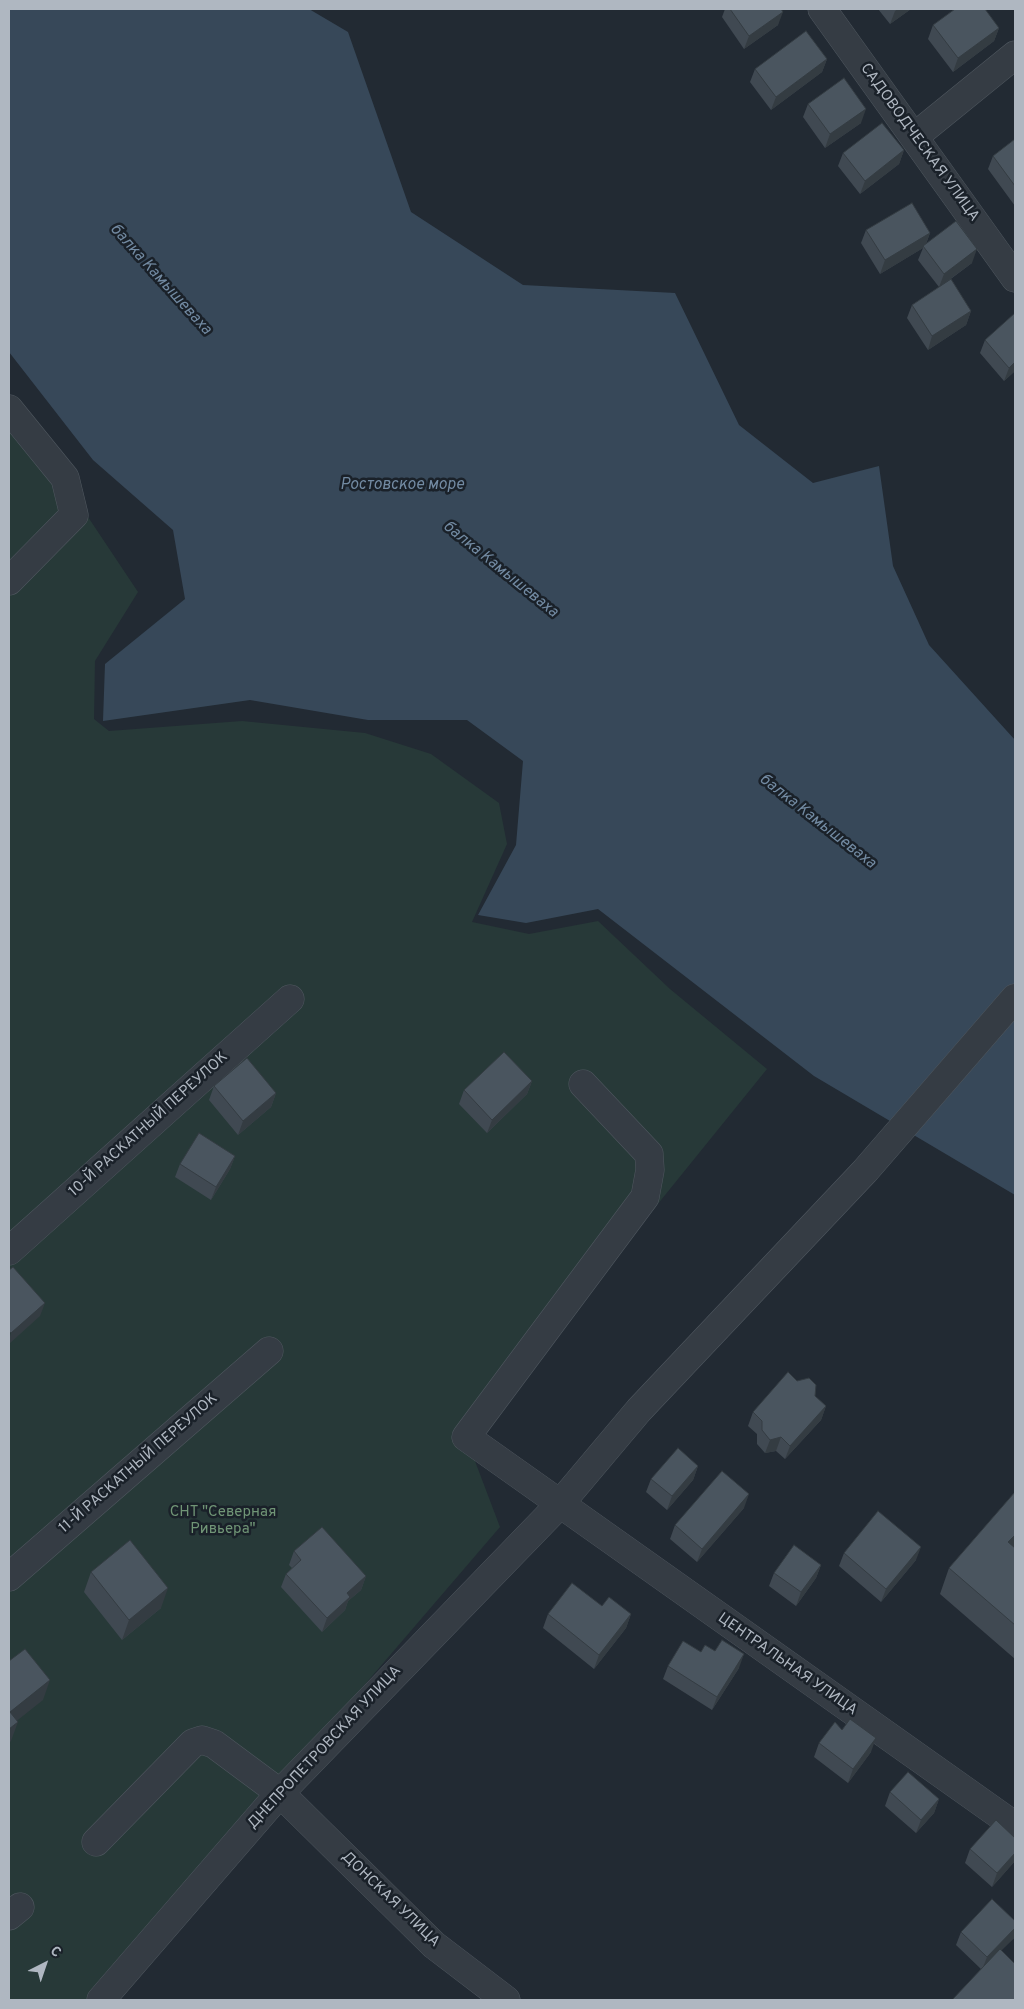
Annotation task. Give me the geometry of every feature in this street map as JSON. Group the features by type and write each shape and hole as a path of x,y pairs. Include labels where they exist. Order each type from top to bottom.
{"street":[{"name":"САДОВОДЧЕСКАЯ УЛИЦА","path":"822,9 1015,278"},
{"path":"914,137 1015,54"},
{"path":"9,409 65,478 74,515 9,581"},
{"name":"ДНЕПРОПЕТРОВСКАЯ УЛИЦА","path":"101,2000 280,1793 559,1504 639,1410 865,1171 1015,998"},
{"name":"10-Й РАСКАТНЫЙ ПЕРЕУЛОК","path":"9,1250 290,999"},
{"name":"ЦЕНТРАЛЬНАЯ УЛИЦА","path":"583,1084 649,1154 650,1170 645,1197 466,1437 1015,1826"},
{"name":"11-Й РАСКАТНЫЙ ПЕРЕУЛОК","path":"9,1577 269,1351"},
{"name":"ДОНСКАЯ УЛИЦА","path":"96,1842 193,1743 202,1740 214,1744 280,1793 434,1945 506,2000"}],"green space":[{"name":"СНТ \"Северная Ривьера\"","path":"9,410 42,448 138,592 95,661 94,719 109,731 242,721 365,733 431,754 499,803 507,844 472,922 529,934 598,921 670,989 767,1069 467,1440 500,1527 94,2000 9,2000"}],"water":[{"name":"Ростовское море","path":"9,9 309,9 348,32 411,212 523,285 675,293 739,425 813,483 879,466 893,566 929,645 1015,740 1015,1195 814,1076 598,909 526,923 478,915 516,845 523,761 467,720 368,720 250,700 103,721 105,664 185,599 173,530 93,460 9,352"}],"building":[{"path":"730,9 781,9 783,12 749,36"},
{"path":"955,9 985,9 999,28 958,58 933,25"},
{"path":"806,31 827,59 776,97 755,69"},
{"path":"844,78 866,109 830,134 808,104"},
{"path":"882,123 904,150 865,181 843,153"},
{"path":"1015,139 1015,186 993,156"},
{"path":"912,203 930,233 885,260 866,230"},
{"path":"956,221 977,249 944,274 923,246"},
{"path":"951,279 971,311 932,336 912,305"},
{"path":"1015,313 1015,362 1009,368 985,340"},
{"path":"504,1052 532,1081 492,1120 464,1090"},
{"path":"247,1058 276,1093 243,1121 214,1086"},
{"path":"199,1133 235,1156 216,1187 180,1164"},
{"path":"13,1267 45,1303 11,1333 9,1331 9,1270"},
{"path":"788,1372 797,1381 809,1378 816,1385 815,1396 826,1406 790,1446 781,1437 770,1440 762,1430 762,1421 753,1412"},
{"path":"678,1448 698,1466 672,1496 651,1479"},
{"path":"722,1471 749,1494 702,1549 675,1525"},
{"path":"1015,1492 1015,1535 1008,1542 1015,1548 1015,1625 949,1568"},
{"path":"878,1511 921,1547 886,1589 844,1553"},
{"path":"322,1527 366,1576 347,1593 350,1597 327,1618 286,1574 301,1560 294,1551"},
{"path":"130,1540 168,1588 129,1620 91,1572"},
{"path":"794,1545 821,1565 801,1592 774,1573"},
{"path":"572,1583 602,1606 609,1597 631,1614 599,1655 548,1614"},
{"path":"722,1640 744,1654 717,1697 668,1666 683,1641 701,1652 705,1645 715,1651"},
{"path":"25,1649 50,1680 10,1712 18,1722 9,1729 9,1661"},
{"path":"850,1719 876,1738 853,1769 819,1743 835,1722 842,1730"},
{"path":"908,1772 939,1799 921,1820 890,1792"},
{"path":"996,1820 1015,1838 1015,1853 997,1873 970,1849"},
{"path":"992,1899 1015,1921 1015,1928 987,1957 961,1932"},
{"path":"1000,1949 1015,1964 1015,2000 952,2000"}],"water label":[{"name":"балка Камышеваха","path":"160,280"},
{"name":"балка Камышеваха","path":"500,570"},
{"name":"балка Камышеваха","path":"817,822"}]}
